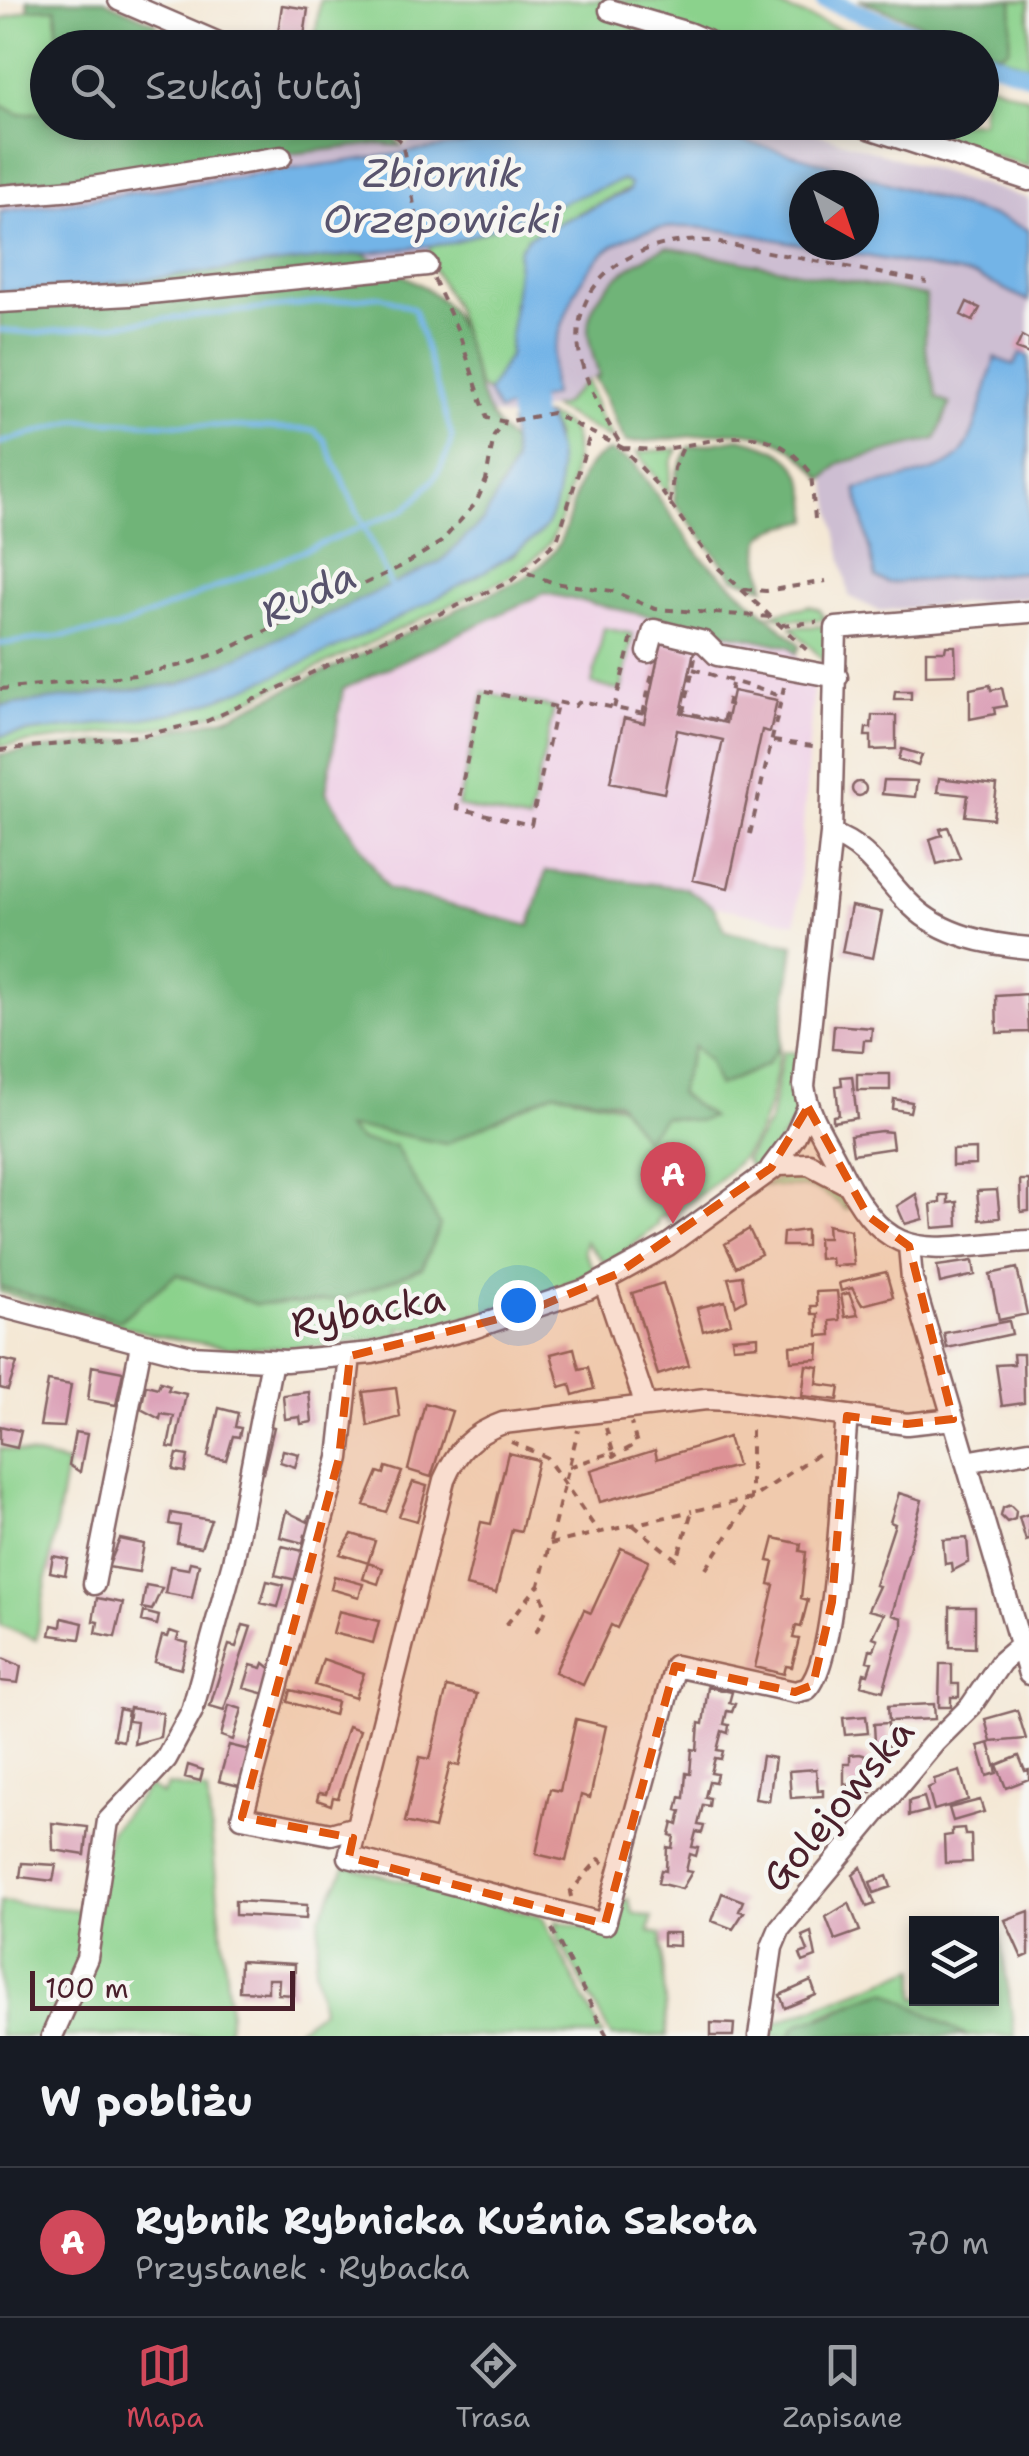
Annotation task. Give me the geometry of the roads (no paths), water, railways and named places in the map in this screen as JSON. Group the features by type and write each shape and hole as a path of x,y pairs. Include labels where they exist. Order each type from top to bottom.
{"street":[{"path":"120,0 189,30"},
{"path":"610,10 664,30"},
{"path":"906,140 1029,180"},
{"path":"0,196 74,190 281,157"},
{"path":"0,302 119,296 425,259"},
{"path":"1029,612 836,628 831,834 806,1051 808,1107 846,1185 880,1229 909,1246 1029,1240"},
{"path":"651,652 654,630 699,641 714,670 790,668 837,677"},
{"path":"831,834 862,849 928,919 980,943 1029,948"},
{"name":"Rybacka","path":"0,1306 204,1358 272,1362 350,1356 447,1336 560,1301 668,1245 771,1168 798,1130 808,1107"},
{"path":"771,1168 809,1164 846,1185"},
{"path":"909,1246 909,1267 1029,1674"},
{"path":"604,1281 638,1413"},
{"path":"94,1584 141,1345"},
{"path":"350,1356 340,1458 242,1818 331,1834 356,1826"},
{"path":"52,2036 86,1958 108,1820 166,1759 192,1711 233,1562 272,1362"},
{"path":"848,1416 832,1602 813,1684 795,1692 674,1666 605,1924 348,1856 444,1480 460,1449 473,1437 503,1423 638,1413 730,1400 848,1416 907,1424 953,1419"},
{"path":"966,1462 1029,1451"},
{"name":"Golejowska","path":"759,2036 772,1947 780,1928 934,1743 971,1706 1002,1662 1021,1645"}],"water":[{"name":"Zbiornik Orzepowicki","path":"493,140 734,140 847,170 789,170 789,242 733,232 666,228 635,234 608,249 585,275 567,312 552,363 553,395 498,412 488,392 509,356 519,250 528,237 629,191 630,184 622,180 453,243 79,287 0,292 0,212"},
{"name":"Zbiornik Orzepowicki","path":"879,180 1029,230 1029,301 976,276 879,259"},
{"path":"1021,353 1029,357 1029,572 888,583 876,578 856,489 923,474 957,457 976,424 995,358 1014,365"},
{"path":"546,416 559,471 552,514 546,526 524,546 485,571 374,630 212,701 136,719 0,736 0,706 181,684 440,562 484,520 514,463 510,424"}],"waterway":[{"path":"824,0 905,30"},
{"path":"999,64 1029,75"},
{"path":"0,330 35,333 381,296 414,309 452,437 435,477 405,509 115,629 0,644"},
{"name":"Ruda","path":"524,405 533,463"},
{"path":"0,443 78,420 314,430 324,439 393,590"}],"place":[{"name":"Rybnik Rybnicka Kuźnia Szkoła","path":"673,1224"}]}
